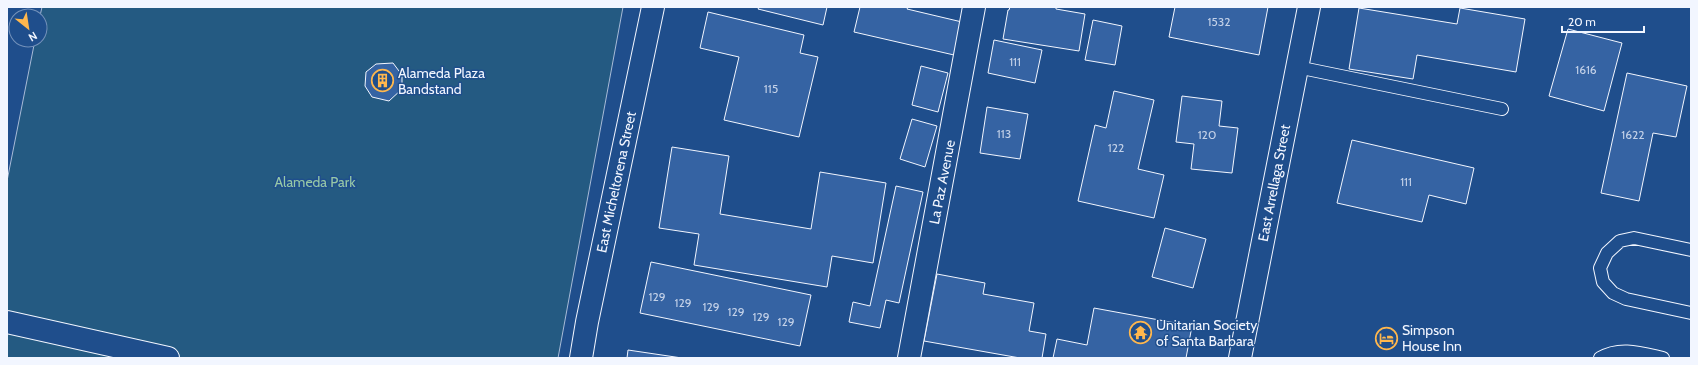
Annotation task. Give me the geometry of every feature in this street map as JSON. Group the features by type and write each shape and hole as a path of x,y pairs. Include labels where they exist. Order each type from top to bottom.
{"street":[{"name":"East Micheltorena Street","path":"581,358 586,322 653,7"},
{"name":"La Paz Avenue","path":"909,358 974,7"},
{"name":"East Arrellaga Street","path":"1240,358 1308,7"},
{"path":"7,322 168,358"}],"lane":[{"path":"1297,67 1502,109"},
{"path":"1691,250 1634,238 1620,242 1607,253 1600,268 1603,282 1613,293 1626,299 1691,313"},
{"path":"1600,358 1609,352 1627,350 1663,358"}],"green space":[{"name":"Alameda Park","path":"623,7 558,358 7,358 7,181 33,48 48,48 48,8 42,8"}],"building":[{"path":"759,7 827,7 823,25 758,9"},
{"path":"860,7 908,7 907,9 962,22 954,55 854,32"},
{"path":"1010,7 1056,7 1056,9 1085,14 1079,51 1003,39 1008,10"},
{"path":"1175,7 1268,7 1259,55 1169,37"},
{"path":"1359,8 1457,24 1460,8 1525,19 1516,72 1417,55 1413,79 1349,69"},
{"path":"708,12 804,35 800,53 818,57 799,137 724,120 739,57 700,48"},
{"path":"1093,20 1122,26 1115,65 1085,60"},
{"path":"1568,29 1622,43 1604,111 1549,96"},
{"path":"994,40 1042,50 1035,83 988,73"},
{"name":"Alameda Plaza Bandstand","path":"393,63 402,75 402,89 389,101 372,97 365,86 366,72 376,64"},
{"path":"921,66 948,73 938,112 912,105"},
{"path":"1627,73 1687,86 1676,137 1653,133 1639,201 1601,193"},
{"path":"1114,91 1154,100 1138,169 1164,175 1154,218 1078,201 1095,125 1106,128"},
{"path":"1182,96 1222,101 1219,126 1238,128 1232,173 1191,169 1194,144 1176,142"},
{"path":"987,107 1028,114 1020,159 980,153"},
{"path":"912,119 937,126 925,167 900,159"},
{"path":"1352,140 1474,168 1466,204 1429,195 1422,222 1337,203"},
{"path":"672,147 729,156 720,214 811,229 820,172 886,183 873,263 832,256 827,287 694,265 699,234 659,228"},
{"path":"896,186 923,192 899,303 886,300 880,328 849,322 853,302 870,306"},
{"path":"1165,228 1206,239 1193,288 1152,277"},
{"path":"651,262 811,295 800,346 640,313"},
{"path":"937,274 985,283 983,294 1034,303 1029,331 1046,334 1042,358 1020,358 924,341"},
{"name":"Unitarian Society of Santa Barbara","path":"1094,308 1192,326 1186,358 1053,358 1057,339 1087,345"},
{"path":"628,350 682,358 627,358"}],"place":[{"name":"Alameda Plaza Bandstand","path":"383,81"},
{"name":"Unitarian Society of Santa Barbara","path":"1140,333"},
{"name":"Simpson House Inn","path":"1386,338"}]}
